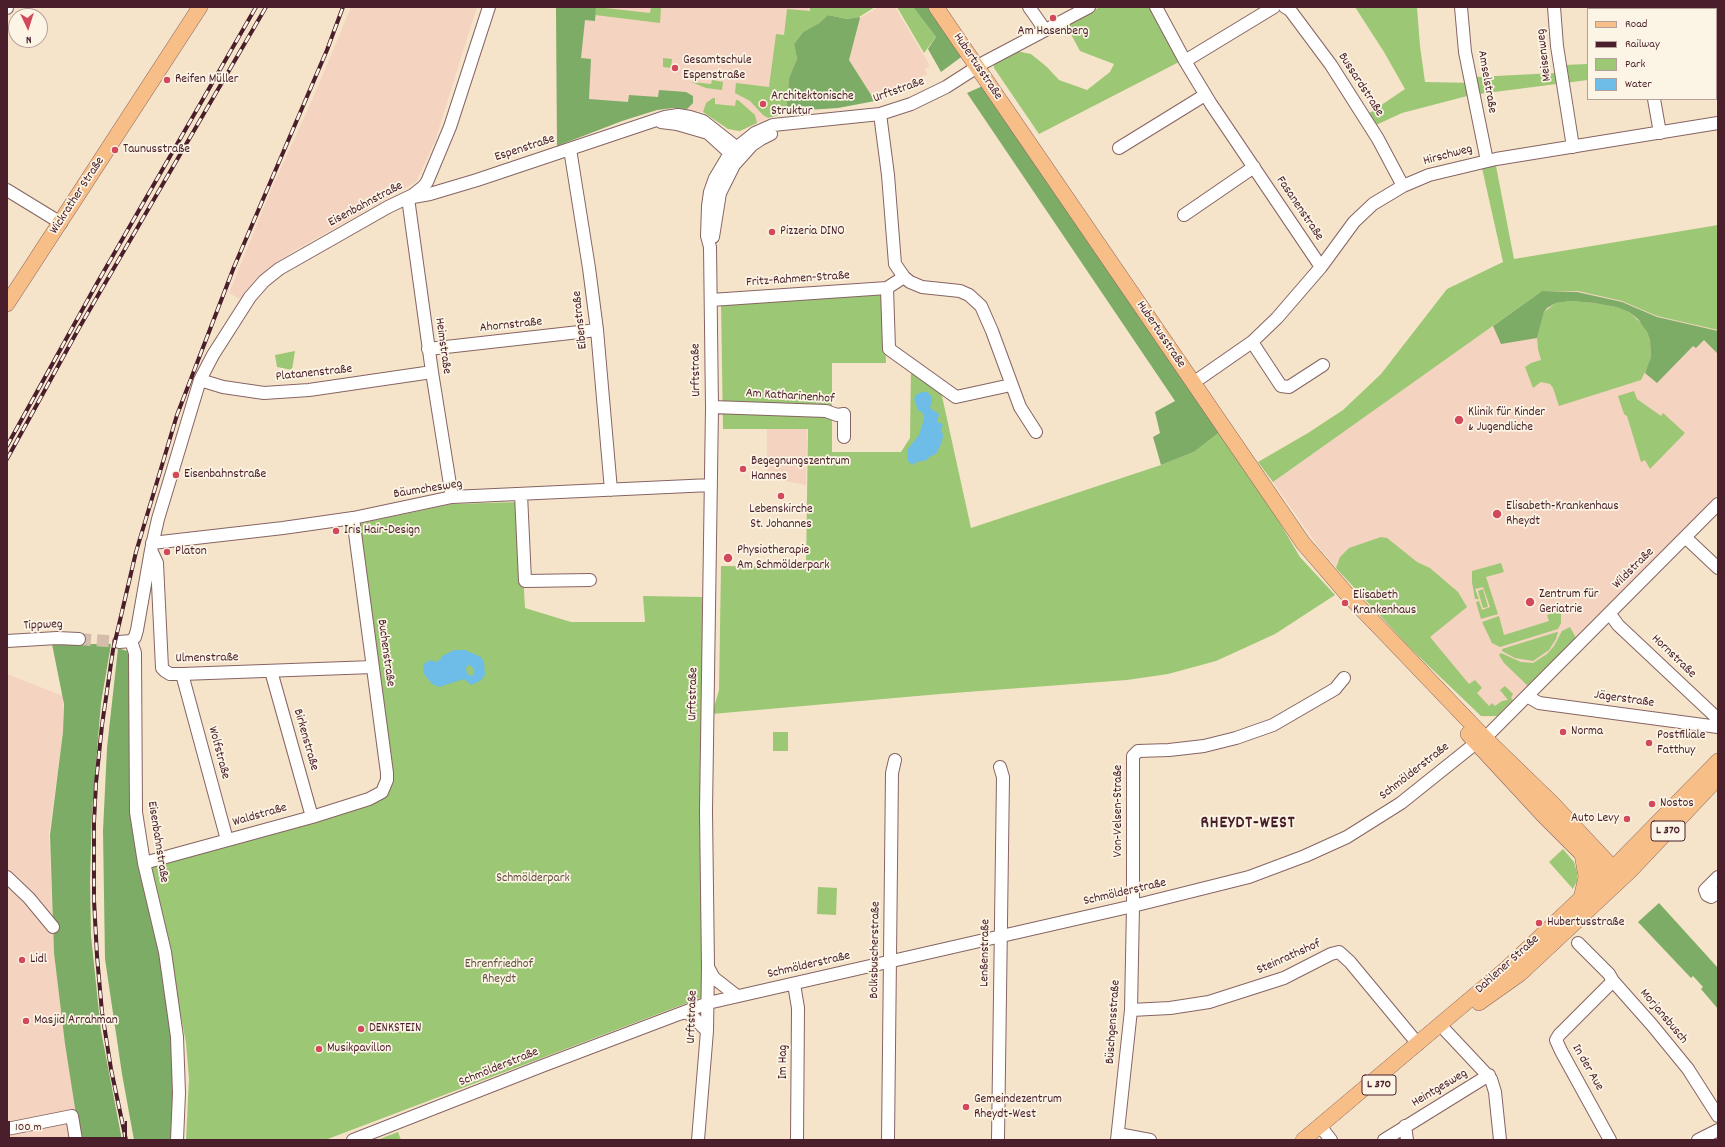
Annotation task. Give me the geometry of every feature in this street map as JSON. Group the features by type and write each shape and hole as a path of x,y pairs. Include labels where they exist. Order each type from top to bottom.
{"main road":[{"name":"Wickrather Straße","path":"7,304 200,7"},
{"name":"Hubertusstraße","path":"936,7 1302,542 1346,593 1400,649 1435,697 1480,740 1553,804 1588,850 1618,882"},
{"name":"Dahlener Straße","path":"1303,1140 1507,968 1609,872 1718,761"},
{"name":"Dahlener Straße","path":"1323,1137 1466,1012 1520,974 1618,882 1718,778"},
{"path":"1581,899 1586,877 1588,850 1615,852 1625,850 1636,845"}],"street":[{"name":"Eisenbahnstraße","path":"177,1140 179,1085 177,1037 164,952 144,863 136,812 134,653 125,642 135,637 137,630 151,546 200,380 237,316 250,297 264,281 279,269 388,207 417,193 427,182 450,127 490,7"},
{"path":"1029,7 1045,30"},
{"path":"977,68 1089,7"},
{"name":"Fasanenstraße","path":"1156,7 1184,61 1205,95 1321,266"},
{"path":"1184,61 1274,7"},
{"name":"Bussardstraße","path":"1285,7 1290,10 1331,65 1378,139 1403,186"},
{"name":"Amselstraße","path":"1461,7 1466,52 1487,161"},
{"name":"Meisenweg","path":"1554,7 1557,46 1573,147"},
{"name":"Urftstraße","path":"698,1140 708,1003 706,811 712,407 710,247 714,234 720,193 734,165 735,152 761,139 800,122 880,114 924,98 946,87 977,68"},
{"path":"1119,148 1205,95"},
{"path":"1654,100 1660,133"},
{"path":"880,114 892,216 895,264 904,277 910,282 922,287 960,291 969,295 981,306 992,331 1020,407 1036,432"},
{"name":"Espenstraße","path":"408,198 430,194 470,182 650,121 678,115 690,117 707,124 735,152"},
{"name":"Hirschweg","path":"1193,383 1252,342 1277,318 1321,266 1358,217 1373,204 1403,186 1429,175 1487,161 1718,123"},
{"name":"Eibenstraße","path":"570,149 589,268 611,490"},
{"path":"1184,215 1254,167"},
{"path":"7,190 60,223"},
{"name":"Heimstraße","path":"408,198 428,349 452,498"},
{"name":"Fritz-Rahmen-Straße","path":"711,300 887,288 904,277"},
{"path":"887,288 889,350 956,397 1011,384"},
{"name":"Ahornstraße","path":"428,349 596,330"},
{"path":"1252,342 1281,386 1289,387 1323,365"},
{"name":"Platanenstraße","path":"200,380 224,387 264,393 308,390 432,372"},
{"name":"Am Katharinenhof","path":"712,407 826,411 844,414 844,437"},
{"name":"Bäumchesweg","path":"151,546 353,518 452,498 711,484"},
{"path":"522,494 525,581 590,580"},
{"name":"Wildstraße","path":"1480,740 1610,614 1718,504"},
{"name":"Buchenstraße","path":"353,518 387,773 387,780 382,792"},
{"path":"1685,537 1718,568"},
{"name":"Ulmenstraße","path":"151,546 157,563 162,668 170,674 373,667"},
{"name":"Hornstraße","path":"1610,614 1618,625 1718,719"},
{"name":"Tippweg","path":"7,641 57,638 79,639"},
{"name":"Birkenstraße","path":"271,671 312,817"},
{"name":"Wolfstraße","path":"182,674 227,840"},
{"name":"Von-Velsen-Straße","path":"1133,906 1133,756 1138,751 1170,750 1204,746 1236,738 1273,725 1335,690 1344,678"},
{"name":"Jägerstraße","path":"1527,696 1539,702 1718,727"},
{"name":"Schmölderstraße","path":"354,1140 708,1003 1133,906 1249,877 1305,856 1346,837 1401,803 1480,740"},
{"name":"Bolksbuscherstraße","path":"888,1140 892,773 895,760"},
{"name":"Lenßenstraße","path":"998,1140 1002,777 1000,767"},
{"name":"Waldstraße","path":"144,863 312,817 369,799 382,792"},
{"path":"7,877 29,898 53,927"},
{"path":"1718,877 1706,889 1707,894 1711,897 1718,893"},
{"name":"Büschgensstraße","path":"1117,1137 1131,1010 1133,906"},
{"name":"Morjansbusch","path":"1578,943 1609,974 1613,981 1652,1024 1688,1069 1718,1116"},
{"name":"Steinrathshof","path":"1131,1010 1170,1008 1215,1001 1284,978 1331,954 1339,952 1350,962 1418,1044"},
{"path":"708,967 714,978 738,996"},
{"name":"In der Aue","path":"1610,1140 1556,1040 1558,1035 1613,981"},
{"name":"Im Hag","path":"794,984 798,1008 797,1140"},
{"path":"678,1014 686,1012 707,1031"},
{"path":"1445,1030 1489,1075 1495,1092 1500,1140"},
{"name":"Heintgesweg","path":"1384,1140 1489,1075"},
{"path":"7,1129 72,1116 76,1140"},
{"name":"Heintgesweg","path":"1405,1126 1407,1140"},
{"path":"1698,1140 1718,1130"},
{"path":"1117,1137 1150,1140"}],"shaded area":[{"path":"351,7 477,7 435,141 416,182 292,252 268,268 242,300 229,293 271,190 313,98"},
{"name":"Gesamtschule Espenstraße","path":"556,7 818,7 794,44 797,59 787,92 786,113 768,118 740,131 734,131 703,112 673,108 657,110 622,121 557,146"},
{"path":"878,7 895,7 930,66 925,69 927,74 875,101 849,60 860,18"},
{"name":"Elisabeth-Krankenhaus Rheydt","path":"1542,291 1578,291 1622,301 1657,316 1718,330 1718,495 1497,716 1486,717 1481,716 1410,648 1342,574 1320,549 1273,482"},
{"path":"767,429 807,429 806,485 767,478"},
{"path":"7,674 63,696 63,732 49,834 54,953 65,1044 80,1140 7,1140"}],"green space":[{"path":"556,7 596,7 595,21 585,20 581,58 591,59 589,99 628,102 629,95 658,97 659,90 686,92 693,96 693,103 687,109 673,108 657,110 622,121 557,146"},
{"path":"596,7 650,13 651,7 661,7 660,23 595,15"},
{"path":"810,7 875,7 859,17 847,19 828,15 819,23 803,32 794,44 797,59 789,78 786,113 768,118 763,115 750,101 735,93 736,83 769,87 776,34 784,35 787,9 810,11"},
{"path":"897,7 913,7 936,37 924,53"},
{"path":"913,7 931,7 964,55 941,72 928,49 936,37"},
{"path":"1100,7 1150,7 1179,62 1039,134 994,68 994,64 1016,51 1031,54 1047,67 1059,80 1087,90 1110,72 1114,64 1080,51 1066,25"},
{"path":"1355,7 1417,7 1425,82 1475,83 1475,77 1556,73 1564,65 1587,64 1587,80 1471,95 1402,113 1376,125 1368,114 1405,89 1384,52"},
{"path":"828,15 847,19 860,18 849,60 875,101 838,108 792,111 786,113 789,78 797,59 794,44 803,32 819,23"},
{"path":"663,58 672,59 671,68 663,67"},
{"path":"712,80 723,82 722,90 706,88 691,82 711,84"},
{"path":"985,85 1221,431 1194,452 1161,465 1153,437 1160,433 1155,412 1175,401 967,93"},
{"path":"715,98 715,104 735,106 736,100 738,100 755,115 757,123 740,131 728,129 703,112 706,103"},
{"path":"1496,166 1514,259 1718,225 1718,330 1657,316 1622,301 1578,291 1542,291 1273,482 1258,462 1308,433 1343,410 1381,374 1447,289 1503,262 1482,168"},
{"path":"884,291 886,363 832,363 832,452 901,452 910,438 911,367 940,387 971,528 1161,465 1194,452 1221,431 1257,485 1300,557 1335,595 1275,634 1216,661 1168,674 1127,680 940,694 712,714 719,690 721,566 806,567 808,429 723,429 721,302"},
{"path":"1542,291 1577,292 1622,302 1657,317 1718,331 1718,354 1704,340 1696,348 1693,346 1657,383 1645,373 1651,357 1650,340 1647,332 1638,319 1629,312 1616,307 1571,301 1556,303 1547,308 1544,312 1537,338 1501,344 1493,326"},
{"path":"1571,301 1616,307 1629,312 1643,325 1647,332 1650,340 1651,357 1641,380 1559,406 1553,388 1550,384 1541,382 1533,388 1525,367 1531,363 1541,360 1537,338 1544,312 1556,303"},
{"path":"295,351 292,370 277,367 275,355"},
{"path":"1634,391 1637,399 1661,416 1663,413 1685,433 1650,469 1645,460 1641,462 1627,416 1624,414 1618,396"},
{"name":"Schmölderpark","path":"519,502 525,608 571,622 645,622 643,596 702,597 704,700 703,997 325,1140 186,1140 189,1079 186,1043 163,922 149,864 386,792 357,524 452,504"},
{"path":"1381,537 1387,538 1417,562 1430,568 1458,592 1467,607 1430,637 1469,684 1475,680 1482,688 1477,693 1489,706 1492,703 1495,706 1502,701 1508,700 1500,690 1505,686 1513,694 1511,698 1513,700 1497,716 1481,716 1410,648 1336,568 1340,557 1349,548"},
{"path":"1501,563 1504,572 1486,577 1498,614 1481,619 1476,602 1479,601 1482,610 1490,607 1483,587 1475,589 1479,599 1475,599 1472,571"},
{"path":"1483,589 1488,607 1483,608 1478,591"},
{"path":"1559,611 1561,612 1561,623 1558,629 1500,647 1492,643 1482,622 1499,616 1504,635 1549,621 1547,615"},
{"path":"1570,627 1576,638 1528,686 1504,663 1499,655 1501,653 1521,662 1533,663 1547,654 1554,646 1562,631"},
{"path":"1558,632 1556,639 1549,650 1533,661 1515,658 1502,651 1502,649"},
{"path":"52,644 111,644 101,703 92,812 90,881 91,936 101,1031 122,1140 80,1140 65,1044 54,953 50,835 63,732 64,704"},
{"path":"118,648 127,651 130,660 131,821 160,957 175,1056 173,1140 134,1140 122,1074 105,959 103,831 107,748"},
{"path":"773,732 788,732 788,751 773,751"},
{"path":"1563,849 1574,862 1577,872 1577,881 1573,889 1549,862"},
{"path":"818,887 837,888 836,915 817,914"},
{"path":"1659,903 1718,968 1718,1009 1701,989 1703,987 1693,976 1691,978 1638,922"},
{"path":"398,1132 401,1140 377,1140"}],"water":[{"path":"927,392 931,396 932,400 930,408 939,414 937,423 941,423 943,425 941,429 943,435 942,442 936,454 929,457 927,460 917,462 912,465 908,461 907,450 919,435 924,419 924,414 918,410 914,399 917,394"},
{"path":"454,650 465,650 481,657 484,662 485,675 480,681 471,685 464,679 439,687 432,684 424,674 423,666 431,660 435,662 440,660 442,656","holes":["468,665 474,669 472,676 467,674 466,668"]}],"tunnel":[{"path":"79,639 119,642"}],"railway":[{"path":"7,446 96,285 256,7"},
{"path":"7,459 79,328 266,7"},
{"path":"126,1140 111,1069 102,1012 94,900 94,822 96,783 102,725 113,650 136,552 177,415 234,267 327,50 343,7"}],"place":[{"name":"Am Hasenberg","path":"1053,18"},
{"name":"Gesamtschule Espenstraße","path":"675,68"},
{"name":"Reifen Müller","path":"167,80"},
{"name":"Architektonische Struktur","path":"763,104"},
{"name":"Taunusstraße","path":"115,150"},
{"name":"Pizzeria DINO","path":"772,232"},
{"name":"Klinik für Kinder & Jugendliche","path":"1459,420"},
{"name":"Begegnungszentrum Hannes","path":"743,469"},
{"name":"Eisenbahnstraße","path":"176,475"},
{"name":"Lebenskirche St. Johannes","path":"781,496"},
{"name":"Elisabeth-Krankenhaus Rheydt","path":"1497,514"},
{"name":"Iris Hair-Design","path":"336,531"},
{"name":"Platon","path":"167,552"},
{"name":"Physiotherapie Am Schmölderpark","path":"728,558"},
{"name":"Zentrum für Geriatrie","path":"1530,602"},
{"name":"Elisabeth Krankenhaus","path":"1345,603"},
{"name":"Norma","path":"1563,732"},
{"name":"Postfiliale Fatthuy","path":"1649,743"},
{"name":"Nostos","path":"1652,804"},
{"name":"Auto Levy","path":"1627,819"},
{"name":"Hubertusstraße","path":"1539,923"},
{"name":"Lidl","path":"22,960"},
{"name":"Masjid Arrahman","path":"26,1021"},
{"name":"DENKSTEIN","path":"361,1029"},
{"name":"Musikpavillon","path":"319,1049"},
{"name":"Gemeindezentrum Rheydt-West","path":"966,1107"}],"district":[{"name":"RHEYDT-WEST","path":"1248,825"}],"park label":[{"name":"Ehrenfriedhof Rheydt","path":"499,972"}]}
